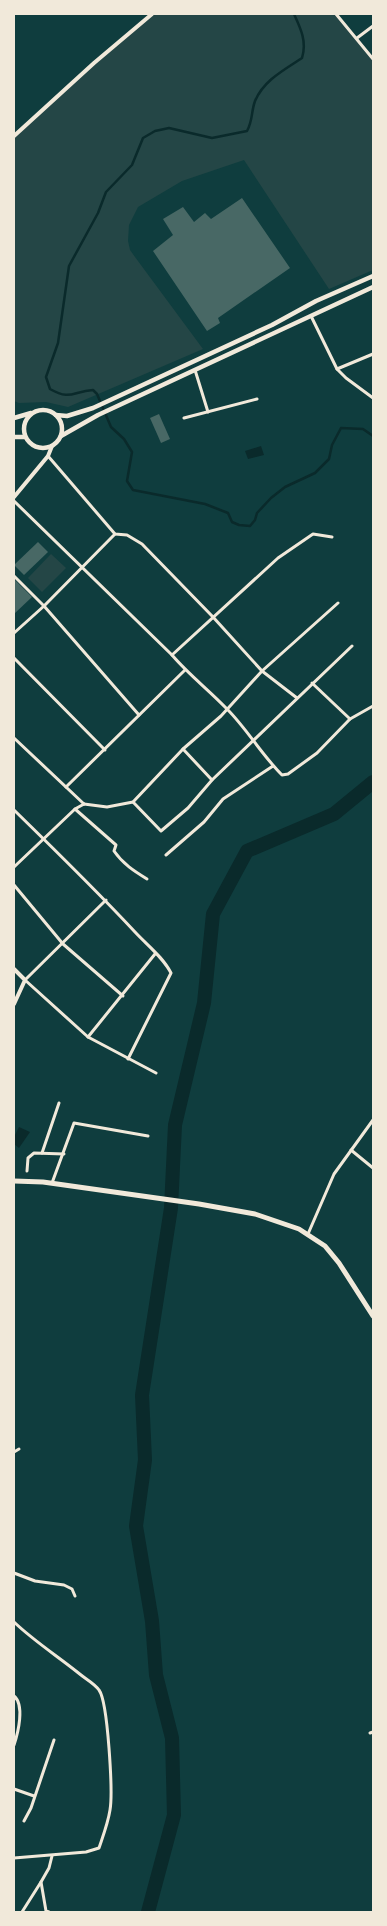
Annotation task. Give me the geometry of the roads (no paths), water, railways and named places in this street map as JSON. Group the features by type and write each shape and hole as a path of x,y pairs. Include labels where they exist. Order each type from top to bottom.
{"main road":[{"path":"14,418 36,411 49,411 56,415 67,416 93,408 272,325 316,301 373,276"},
{"path":"36,411 26,419 24,428 25,437 37,448 52,446 61,436 98,415 373,287"},
{"path":"56,415 63,427 61,436"},
{"path":"14,437 25,437"},
{"path":"14,1181 52,1183 202,1205 255,1214 299,1229 325,1246 336,1259 373,1316"}],"street":[{"path":"14,136 94,63 152,14"},
{"path":"336,14 373,59"},
{"path":"357,38 373,26"},
{"path":"311,316 337,369 346,378 373,398"},
{"path":"337,369 373,354"},
{"path":"195,370 208,412"},
{"path":"184,418 257,399"},
{"path":"14,497 48,456 52,446"},
{"path":"48,456 116,534 127,535 137,540 213,616 262,671 297,698"},
{"path":"14,500 172,655 185,670 227,709 282,775 288,774 317,752 350,719 373,706"},
{"path":"14,633 44,606 116,534"},
{"path":"172,655 278,558 313,534 332,537"},
{"path":"14,576 44,606 139,715"},
{"path":"14,738 84,804 107,807 134,802 183,749 227,709 262,671 338,602"},
{"path":"134,802 161,831 188,808 212,780 352,646"},
{"path":"14,658 105,750"},
{"path":"66,787 185,670"},
{"path":"312,683 350,719"},
{"path":"183,749 212,780"},
{"path":"166,854 204,822 222,799 273,766"},
{"path":"14,867 75,809 84,804"},
{"path":"75,809 116,845 114,851 119,858 147,879"},
{"path":"14,810 106,900 165,963 171,973 128,1059"},
{"path":"14,885 63,944 123,996"},
{"path":"14,1004 25,980 106,900"},
{"path":"88,1037 123,996 155,954"},
{"path":"14,968 25,980 88,1037 156,1073"},
{"path":"42,1152 59,1103"},
{"path":"308,1234 334,1174 373,1120"},
{"path":"52,1183 64,1154 74,1123 148,1136"},
{"path":"352,1150 373,1168"},
{"path":"26,1171 28,1158 34,1153 42,1152 64,1154"},
{"path":"14,1452 19,1449"},
{"path":"14,1572 20,1576 35,1581 64,1585 72,1589 75,1596"},
{"path":"14,1622 31,1638 100,1690 106,1707 111,1775 110,1809 99,1848 86,1852 14,1858"},
{"path":"14,1696 18,1699 20,1708 19,1731 14,1745"},
{"path":"24,1821 31,1808 54,1740"},
{"path":"14,1789 34,1796"},
{"path":"22,1912 49,1868 52,1856"},
{"path":"41,1882 46,1912 49,1912"}],"waterway":[{"path":"294,14 304,41 302,58 275,76 264,87 255,101 247,131 212,138 169,128 155,131 143,138 132,165 106,192 98,213 69,266 58,343 46,377 50,389 57,393 68,395 93,390 97,394 111,427 124,439 132,452 127,481 133,490 205,504 228,513 232,522 239,525 250,526 255,520 257,513 271,498 285,487 315,473 329,459 332,445 341,428 363,429 373,436"},
{"path":"148,1912 174,1815 172,1738 156,1675 152,1621 136,1526 145,1460 142,1395 171,1208 175,1125 204,1003 213,914 247,851 334,814 373,782"}]}
